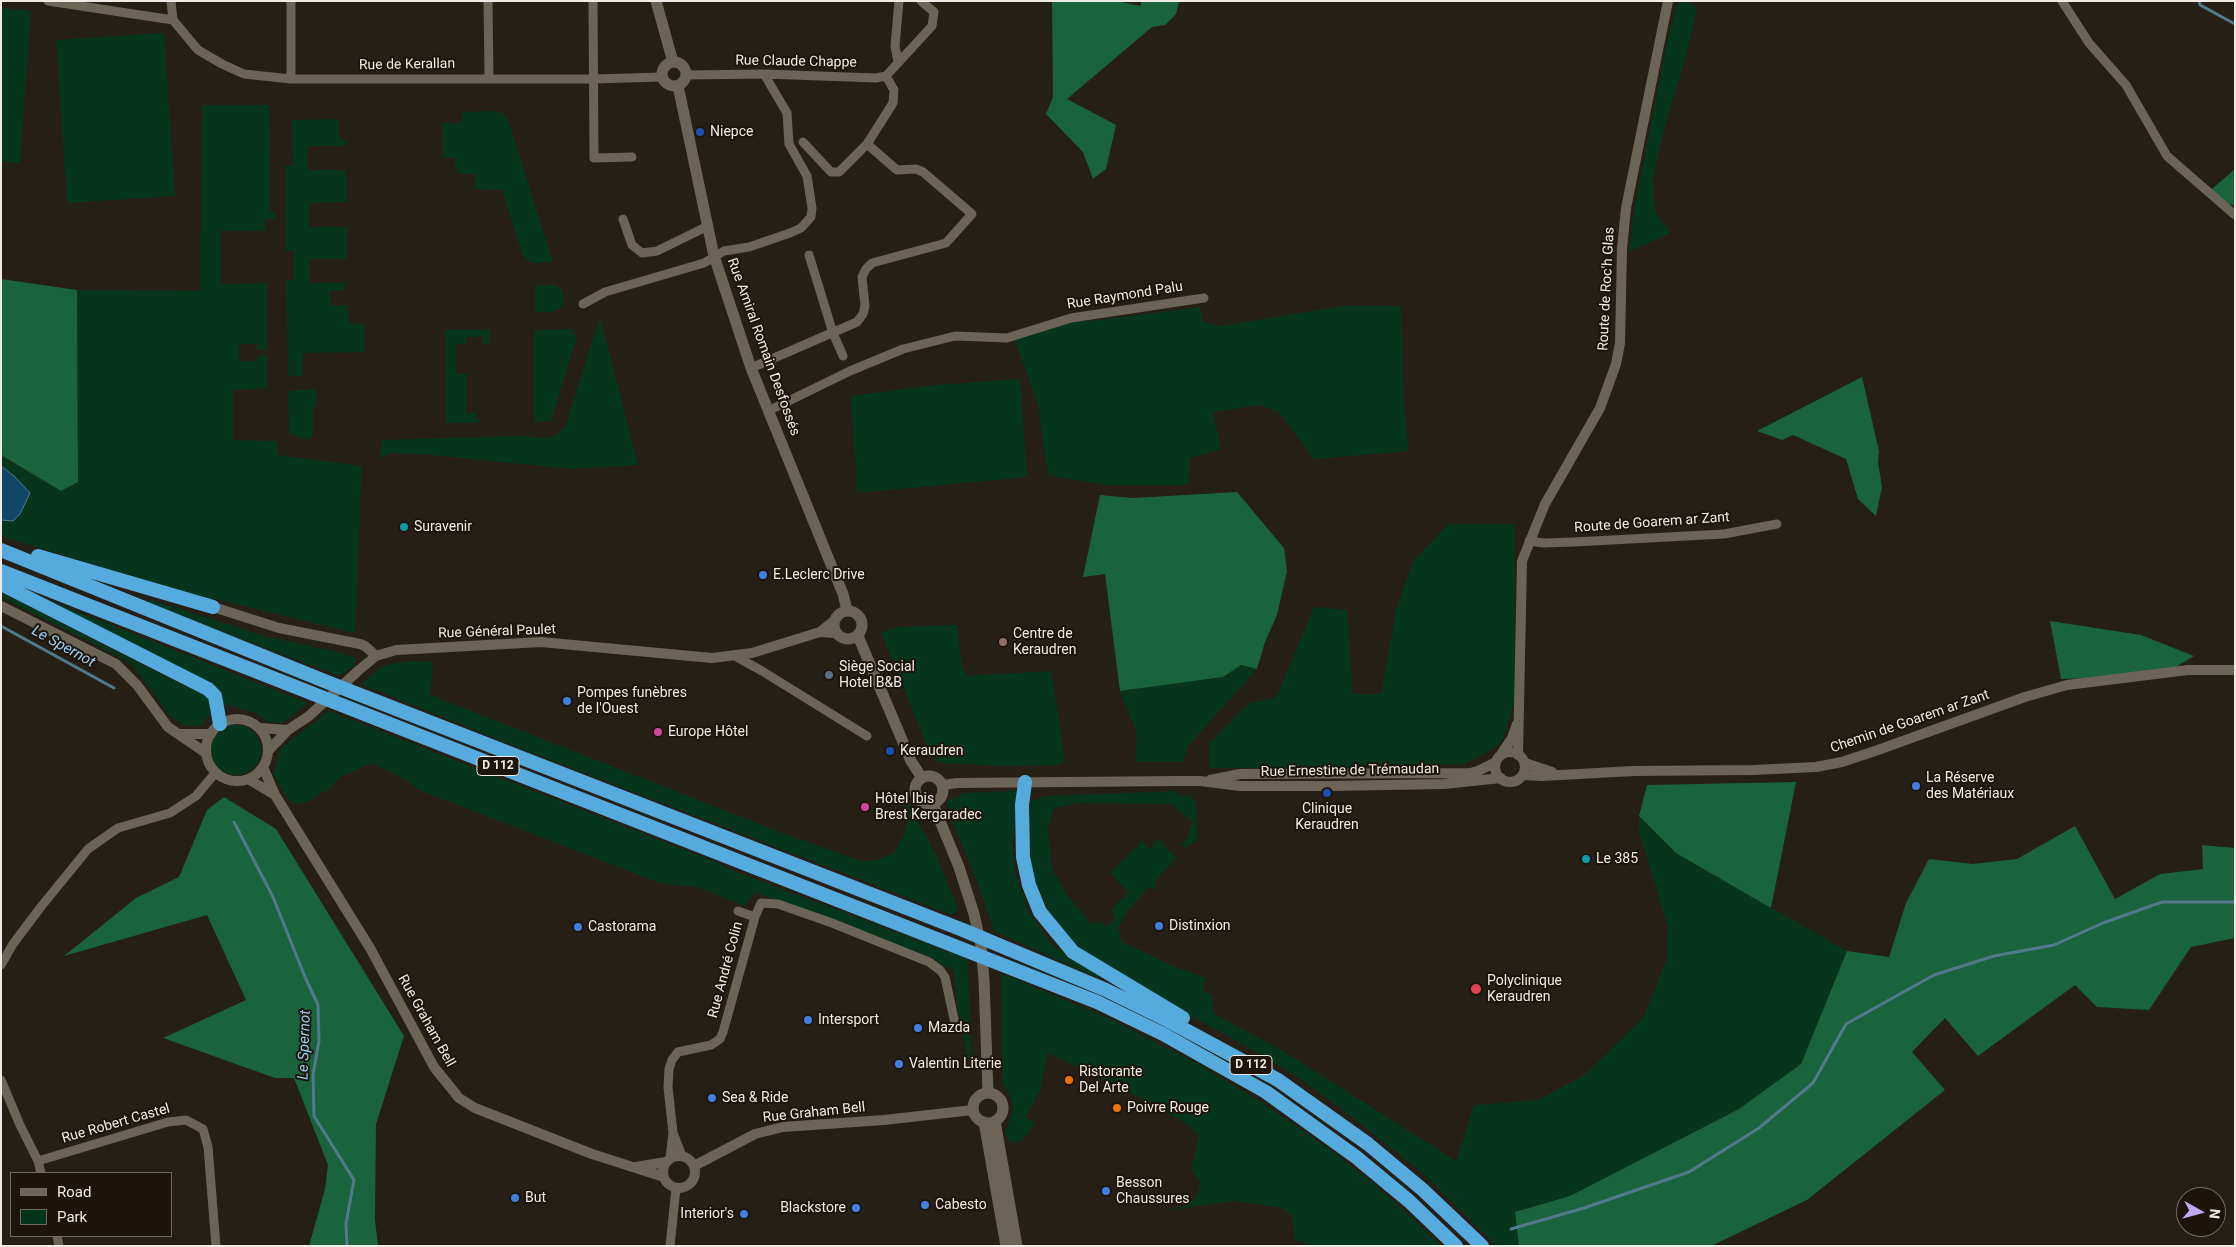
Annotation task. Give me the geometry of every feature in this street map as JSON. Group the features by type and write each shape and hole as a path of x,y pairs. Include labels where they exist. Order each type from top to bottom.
{"highway":[{"path":"1,548 213,608"},
{"name":"D 112","path":"1,548 326,682 1018,952 1106,990 1167,1020 1278,1080 1368,1144 1423,1190 1482,1246"},
{"name":"D 112","path":"1,571 1097,1002 1163,1034 1266,1092 1356,1157 1409,1201 1456,1246"},
{"path":"1,584 208,689 217,701 216,729"},
{"path":"1025,782 1022,805 1023,857 1028,885 1040,912 1073,952 1182,1018 1278,1080"}],"main road":[{"path":"656,1 673,62"},
{"path":"673,62 683,65 686,75 684,82 678,86 668,85 662,77 664,67 673,62"},
{"name":"Rue Amiral Romain Desfossés","path":"678,86 714,256 751,368 843,594 847,610"},
{"path":"847,610 857,613 863,622 858,636 847,639 835,627 839,614 847,610"},
{"path":"858,636 911,761 922,778"},
{"path":"932,776 943,785 943,794 933,804 924,803 916,795 916,784 922,778 932,776"},
{"path":"933,804 959,867 974,914 980,945 984,980 988,1093"},
{"path":"988,1093 997,1096 1002,1104 1001,1114 990,1122 977,1118 973,1110 975,1100 988,1093"},
{"path":"990,1122 1006,1246"},
{"path":"990,1122 1017,1246"}],"street":[{"path":"48,1 173,20 171,1"},
{"path":"117,11 118,1"},
{"path":"291,1 291,79"},
{"path":"488,1 489,78"},
{"path":"593,1 594,158 632,157"},
{"path":"898,62 895,46 899,1"},
{"path":"803,142 830,172 839,172 867,144 893,103 894,90 886,76 932,26 934,12 921,1"},
{"name":"Route de Roc'h Glas","path":"1522,759 1520,586 1522,561 1545,504 1600,408 1616,364 1620,343 1622,250 1626,208 1646,100 1668,1"},
{"path":"2062,1 2089,43 2126,85 2167,156 2235,215"},
{"name":"Rue de Kerallan","path":"173,20 198,50 244,74 291,79 593,79 662,77"},
{"path":"583,304 605,292 704,263 724,251 749,247 790,233 801,228 811,218 812,208 807,176 789,144 787,113 764,74"},
{"name":"Rue Claude Chappe","path":"686,75 764,74 876,78 886,76"},
{"path":"751,368 857,322 863,314 865,306 862,277 872,263 946,243 972,214 923,172 916,169 897,170 867,144"},
{"path":"623,219 632,245 642,253 657,251 708,226"},
{"path":"809,255 833,333 843,356"},
{"name":"Rue Raymond Palu","path":"768,411 850,371 902,350 920,345 955,336 1007,338 1071,318 1204,298"},
{"name":"Route de Goarem ar Zant","path":"1529,541 1544,543 1574,542 1706,535 1777,524"},
{"path":"1,606 116,664 137,685 163,721 189,743 206,753"},
{"path":"213,608 279,628 360,644 376,656"},
{"name":"Rue Général Paulet","path":"268,751 288,730 309,716 376,656 396,650 541,642 576,644 693,658 734,656 835,627"},
{"path":"734,656 762,671 867,736"},
{"name":"Chemin de Goarem ar Zant","path":"1523,775 1542,776 1634,771 1816,767 1842,762 2060,686 2163,672 2214,669 2235,670"},
{"name":"Route de Roc'h Glas","path":"1498,759 1512,738 1521,710"},
{"path":"260,728 268,751 263,767 248,779 230,780 216,772 208,762 206,753 207,743 216,729 227,720 242,720 260,728 288,730"},
{"path":"178,734 216,729"},
{"path":"1506,753 1522,759 1523,775 1513,782 1501,778 1497,774 1498,759 1506,753"},
{"name":"Rue Ernestine de Trémaudan","path":"1200,781 1240,774 1470,773 1478,771 1498,759"},
{"name":"Chemin de Goarem ar Zant","path":"1522,759 1560,774"},
{"name":"Rue Graham Bell","path":"263,767 275,795 365,939 434,1067 451,1090 466,1103 476,1108 592,1154 664,1178"},
{"path":"1,965 24,930 88,849 118,828 170,813 196,796 216,772"},
{"name":"Rue Ernestine de Trémaudan","path":"943,785 957,783 1200,781 1240,786 1320,786 1444,784 1501,778"},
{"name":"Rue Graham Bell","path":"248,779 275,795"},
{"path":"755,917 761,903 778,904 832,923 929,962 940,970 945,977 954,1018"},
{"name":"Rue André Colin","path":"668,1160 672,1133 668,1080 672,1060 682,1051 706,1047 720,1039 755,917 738,911"},
{"path":"1,1080 38,1161 41,1172"},
{"name":"Rue Graham Bell","path":"694,1166 755,1134 783,1128 884,1120 973,1110"},
{"name":"Rue Robert Castel","path":"38,1161 168,1122 186,1120 203,1129 208,1147 216,1246"},
{"name":"Rue André Colin","path":"672,1133 682,1156"},
{"path":"682,1156 692,1161 694,1166 695,1175 690,1184 676,1188 671,1186 664,1178 664,1167 668,1160 682,1156"},
{"name":"Rue Graham Bell","path":"633,1167 668,1160"},
{"path":"670,1246 676,1188"}],"green space":[{"path":"1052,1 1117,1 1140,6 1142,1 1179,1 1176,14 1165,25 1152,27 1067,99 1116,125 1106,169 1093,179 1083,152 1046,114 1053,97"},
{"path":"1678,1 1686,1 1697,7 1686,57 1663,133 1653,178 1655,211 1670,233 1630,251 1632,223 1667,42"},
{"path":"1,8 31,11 20,163 1,162"},
{"path":"164,33 175,196 67,203 56,40"},
{"path":"202,105 269,105 270,212 276,213 275,219 265,219 265,231 220,231 221,284 267,283 267,350 257,350 257,344 239,344 239,361 257,361 258,356 267,355 267,388 233,390 233,440 277,441 277,455 362,466 355,633 212,598 211,601 1,536 1,455 61,491 78,482 77,290 200,291"},
{"path":"498,111 506,116 511,129 553,262 533,263 522,254 502,190 475,189 475,174 459,174 458,169 455,168 455,158 443,158 442,123 462,123 463,112"},
{"path":"339,119 339,135 341,139 346,140 346,146 308,146 308,170 346,170 347,202 309,203 309,227 347,227 347,259 309,259 310,283 345,283 345,290 330,290 330,305 347,305 349,323 364,324 364,352 303,353 302,376 288,376 286,281 294,280 294,251 286,251 285,166 293,166 292,120"},
{"path":"2235,169 2235,206 2205,195"},
{"path":"1,279 77,290 78,482 61,491 1,455"},
{"path":"535,285 555,285 561,289 564,298 561,308 552,312 535,312"},
{"path":"1342,306 1401,306 1404,409 1409,451 1314,459 1279,412 1260,405 1213,412 1221,449 1190,458 1188,485 1105,485 1048,475 1038,405 1012,333 1073,315 1090,321 1200,307 1203,322 1221,326"},
{"path":"600,317 638,465 572,469 431,455 391,453 379,458 382,440 519,436 547,438 556,435 565,427"},
{"path":"490,329 490,344 483,344 483,337 466,337 466,344 456,344 456,374 467,374 466,413 476,413 476,419 481,419 477,423 446,423 445,330"},
{"path":"572,329 577,337 551,421 534,422 534,330"},
{"path":"1862,377 1879,451 1878,462 1882,487 1876,516 1858,499 1846,459 1793,435 1782,440 1757,431"},
{"path":"1020,379 1027,477 857,493 851,396 935,385"},
{"path":"316,389 316,406 313,406 313,436 308,440 289,434 288,391"},
{"path":"1237,492 1284,548 1287,571 1277,615 1265,642 1257,669 1241,665 1223,677 1120,691 1105,574 1083,577 1100,495 1133,498"},
{"path":"1448,524 1514,524 1515,701 1502,742 1465,764 1328,768 1209,768 1209,744 1249,703 1276,698 1314,607 1347,610 1353,694 1381,694 1396,610 1413,562"},
{"path":"1,592 178,683 202,691 209,697 210,714 202,725 185,726 169,715 131,663 1,597"},
{"path":"43,598 308,703 282,723 268,722 256,713 222,703"},
{"path":"149,599 268,637 338,652 356,658 354,666 339,676 148,603"},
{"path":"2050,621 2141,635 2194,656 2161,676 2061,679"},
{"path":"957,625 962,666 967,676 1051,671 1065,760 1057,765 999,766 944,763 937,761 929,751 881,632 899,627"},
{"path":"433,662 430,695 790,836 861,861 878,860 895,852 904,834 908,819 904,804 909,804 936,855 958,909 952,915 499,740 361,684 379,668 394,663"},
{"path":"1241,665 1257,669 1188,746 1183,762 1135,762 1137,734 1120,691 1223,677"},
{"path":"329,711 716,862 734,871 968,959 971,1059 968,1060 957,1004 954,970 755,892 745,906 697,887 660,883 419,790 408,781 372,763 340,777 330,788 303,804 291,803 273,775 281,748"},
{"path":"231,725 241,725 254,732 261,745 261,755 254,768 241,775 231,775 222,771 215,764 211,755 211,745 215,736 222,729"},
{"path":"1796,782 1771,908 1676,853 1639,816 1647,785"},
{"path":"1016,791 1018,797 1013,840 1015,871 1028,911 1053,946 1100,974 1098,978 994,931 977,881 953,823 947,801 965,793"},
{"path":"1177,791 1178,796 1189,795 1196,802 1197,840 1186,848 1181,845 1188,837 1189,828 1193,823 1172,804 1078,803 1054,808 1048,828 1052,869 1068,896 1091,924 1102,922 1106,928 1115,918 1111,910 1128,892 1110,873 1142,841 1150,849 1159,839 1176,858 1154,883 1158,889 1148,888 1126,913 1118,928 1122,942 1177,968 1206,978 1203,991 1212,995 1213,1013 1283,1051 1456,1161 1474,1105 1538,1100 1583,1076 1643,1018 1667,959 1668,927 1639,832 1639,816 1676,853 1847,951 1801,1064 1739,1109 1570,1196 1515,1212 1519,1246 1497,1246 1419,1170 1344,1111 1299,1078 1237,1041 1150,994 1076,946 1051,917 1033,876 1028,833 1031,801 1046,796"},
{"path":"224,797 276,829 404,1036 376,1124 375,1220 378,1246 309,1246 325,1189 328,1165 294,1078 275,1078 163,1038 246,1000 207,915 64,956 136,898 179,877 207,810"},
{"path":"2075,826 2115,899 2160,874 2203,869 2202,845 2235,848 2235,938 2191,947 2149,1010 2097,1007 2075,985 1978,1056 1945,1018 1912,1052 1945,1090 1807,1200 1711,1246 1519,1246 1515,1212 1570,1196 1739,1109 1801,1064 1847,951 1889,957 1906,903 1929,859 1973,864 2017,859"},
{"path":"1001,973 1110,1019 1200,1065 1261,1102 1328,1148 1373,1183 1442,1246 1315,1246 1295,1240 1292,1216 1282,1208 1235,1201 1163,1211 1185,1206 1197,1197 1200,1182 1191,1170 1199,1136 1189,1125 1131,1093 1048,1053 1040,1090 1026,1117 1035,1123 1022,1141 1011,1143 1005,1134 1013,1110 1012,1100 1002,1081"}],"water":[{"path":"1,466 14,476 30,493 20,514 13,521 1,520"}],"waterway":[{"path":"2199,1 2200,5 2235,24"},
{"name":"Le Spernot","path":"1,626 114,688"},
{"name":"Le Spernot","path":"234,822 273,897 318,1005 319,1041 313,1075 314,1116 354,1180 346,1224 347,1246"},
{"path":"1511,1229 1584,1208 1689,1172 1759,1128 1813,1083 1846,1024 1934,975 1994,956 2054,945 2103,923 2162,902 2235,902"}],"place":[{"name":"Niepce","path":"700,132"},
{"name":"Suravenir","path":"404,527"},
{"name":"E.Leclerc Drive","path":"763,575"},
{"name":"Centre de Keraudren","path":"1003,642"},
{"name":"Siège Social Hotel B&B","path":"829,675"},
{"name":"Pompes funèbres de l'Ouest","path":"567,701"},
{"name":"Europe Hôtel","path":"658,732"},
{"name":"Keraudren","path":"890,751"},
{"name":"La Réserve des Matériaux","path":"1916,786"},
{"name":"Clinique Keraudren","path":"1327,793"},
{"name":"Hôtel Ibis Brest Kergaradec","path":"865,807"},
{"name":"Le 385","path":"1586,859"},
{"name":"Distinxion","path":"1159,926"},
{"name":"Castorama","path":"578,927"},
{"name":"Polyclinique Keraudren","path":"1476,989"},
{"name":"Intersport","path":"808,1020"},
{"name":"Mazda","path":"918,1028"},
{"name":"Valentin Literie","path":"899,1064"},
{"name":"Ristorante Del Arte","path":"1069,1080"},
{"name":"Sea & Ride","path":"712,1098"},
{"name":"Poivre Rouge","path":"1117,1108"},
{"name":"Besson Chaussures","path":"1106,1191"},
{"name":"But","path":"515,1198"},
{"name":"Cabesto","path":"925,1205"},
{"name":"Blackstore","path":"856,1208"},
{"name":"Interior's","path":"744,1214"}]}
